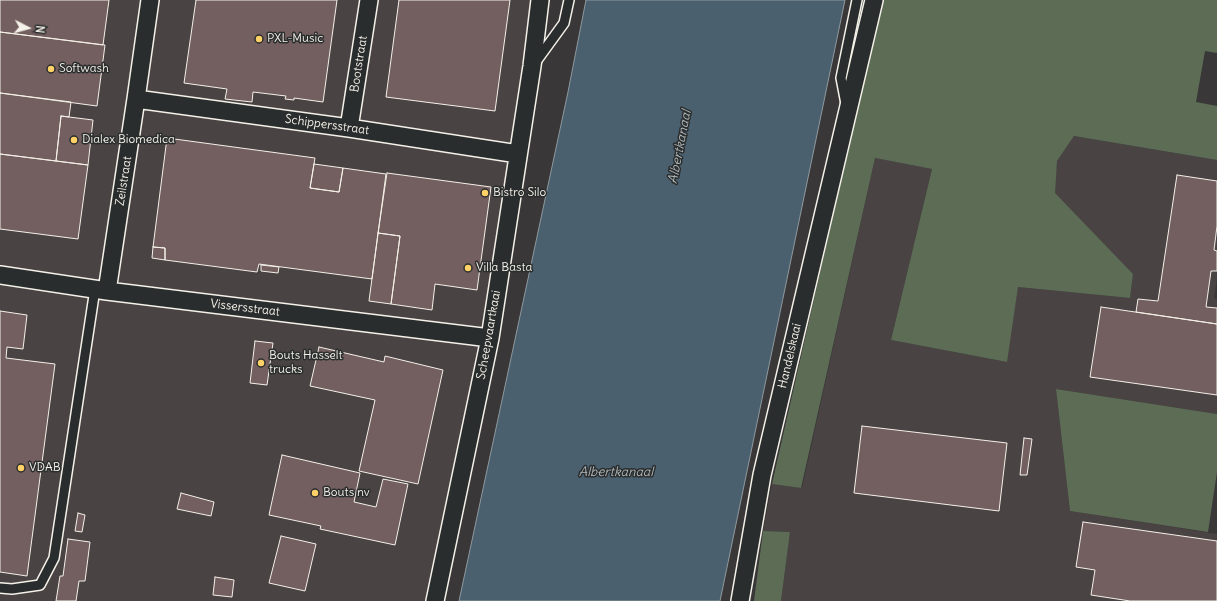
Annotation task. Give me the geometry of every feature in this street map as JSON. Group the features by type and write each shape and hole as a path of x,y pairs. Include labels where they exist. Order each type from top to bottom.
{"street":[{"name":"Zeilstraat","path":"101,290 136,99 150,0"},
{"name":"Bootstraat","path":"349,128 369,0"},
{"name":"Scheepvaartkaai","path":"435,601 490,338 532,66 540,0"},
{"name":"Handelskaai","path":"740,601 762,475 874,0"},
{"name":"Schippersstraat","path":"136,99 349,128 518,154"},
{"name":"Vissersstraat","path":"0,275 101,290 490,338"}],"lane":[{"name":"Scheepvaartkaai","path":"532,66 564,24 569,0"},
{"name":"Handelskaai","path":"847,114 841,78 857,0"},
{"path":"0,588 12,589 40,585 54,558 101,290"}],"shaded area":[{"path":"0,0 545,0 429,601 0,601"},
{"path":"1074,136 1217,160 1217,278 1214,298 1217,299 1217,414 1056,389 1070,511 1217,534 1217,601 781,601 790,532 763,531 772,484 802,488 875,158 932,169 891,340 1006,362 1018,287 1130,298 1133,274 1054,193 1057,161"}],"green space":[{"path":"882,0 1217,0 1217,53 1205,51 1196,102 1217,106 1217,160 1074,136 1057,161 1055,193 1133,274 1130,298 1018,287 1007,362 891,340 932,169 875,158 801,488 772,484"},
{"path":"1056,389 1217,414 1217,472 1208,532 1070,511"},
{"path":"763,531 790,532 781,601 754,601"}],"water":[{"name":"Albertkanaal","path":"586,0 845,0 720,601 459,601 568,92"}],"building":[{"path":"0,0 109,0 103,45 0,32"},
{"path":"196,0 337,0 323,102 294,98 294,100 285,99 286,96 253,92 252,102 225,99 227,89 184,83"},
{"path":"399,0 510,0 495,111 386,97"},
{"name":"Softwash","path":"0,32 105,45 97,106 0,93"},
{"path":"0,93 71,102 69,117 61,116 56,161 0,154"},
{"name":"Dialex Biomedica","path":"61,116 93,120 88,165 56,161"},
{"path":"167,138 315,158 310,188 339,192 343,168 386,174 372,279 259,264 257,272 165,260 165,248 153,247"},
{"path":"0,154 88,165 78,239 0,229"},
{"path":"314,164 343,168 339,192 310,188"},
{"path":"387,173 491,187 477,290 435,284 432,310 391,304 400,236 378,233"},
{"path":"1177,175 1217,181 1217,226 1214,250 1217,251 1217,271 1211,271 1206,307 1217,308 1217,324 1136,312 1138,299 1158,301"},
{"path":"378,233 400,236 391,304 369,301"},
{"path":"153,247 165,248 165,260 152,258"},
{"path":"261,265 279,267 278,273 261,271"},
{"path":"1101,307 1217,324 1217,395 1090,377"},
{"name":"VDAB","path":"0,311 27,315 23,349 7,347 6,358 55,364 27,576 0,572"},
{"name":"Bouts Hasselt trucks","path":"255,341 273,343 267,385 250,383"},
{"path":"319,347 384,362 385,356 443,370 418,484 359,471 375,400 310,386"},
{"path":"862,426 1007,443 999,511 854,493"},
{"path":"1024,438 1032,439 1027,475 1020,475"},
{"name":"Bouts nv","path":"282,455 360,473 354,502 376,507 383,479 408,484 395,545 320,529 321,526 269,515"},
{"path":"181,493 214,502 211,516 177,509"},
{"path":"78,513 85,515 82,532 75,531"},
{"path":"1083,522 1217,541 1217,601 1130,601 1091,595 1095,570 1076,567"},
{"path":"281,536 316,544 305,591 269,583"},
{"path":"68,539 90,542 85,581 79,581 76,601 56,601 60,576 63,576"},
{"path":"215,577 234,580 232,597 213,595"}],"place":[{"name":"PXL-Music","path":"259,39"},
{"name":"Softwash","path":"51,69"},
{"name":"Dialex Biomedica","path":"74,140"},
{"name":"Bistro Silo","path":"485,193"},
{"name":"Villa Basta","path":"468,268"},
{"name":"Bouts Hasselt trucks","path":"261,363"},
{"name":"VDAB","path":"21,468"},
{"name":"Bouts nv","path":"315,493"}]}
